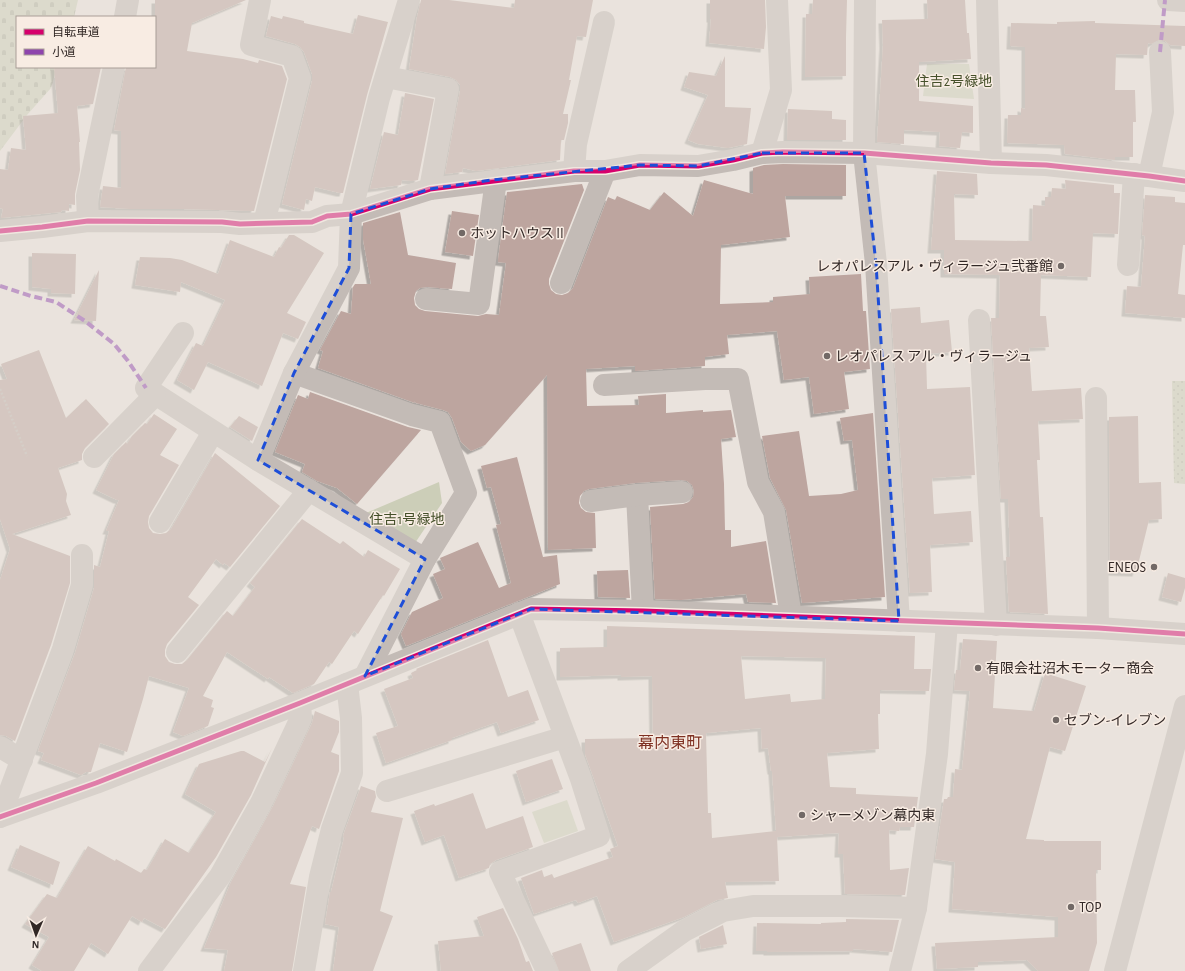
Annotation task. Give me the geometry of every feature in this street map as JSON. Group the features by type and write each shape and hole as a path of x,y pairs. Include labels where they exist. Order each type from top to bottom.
{"street":[{"path":"125,16 128,0"},
{"path":"260,0 251,45 292,56 300,78 264,223"},
{"path":"258,460 294,373 349,268 351,214 379,98 409,0"},
{"path":"762,153 781,90 777,0"},
{"path":"865,0 864,153 876,264 899,621"},
{"path":"987,0 992,163"},
{"path":"1168,0 1185,1"},
{"path":"574,171 576,144 604,22"},
{"path":"1128,265 1141,175 1163,112 1160,52"},
{"path":"88,221 86,196 114,68"},
{"path":"386,77 448,89 430,189"},
{"path":"0,231 42,228 88,221 222,222 240,224 312,222 327,216 351,214 430,189 574,171 605,171 640,165 698,166 762,153 783,152 864,153 992,163 1046,165 1185,181"},
{"path":"561,283 605,171"},
{"path":"426,299 479,304 496,180"},
{"path":"979,320 996,625"},
{"path":"183,333 146,388 258,460 425,559"},
{"path":"294,373 412,414 440,422 466,493 425,559 356,680 351,718 352,773 332,829 320,877 304,971"},
{"path":"604,385 705,379 738,379 758,482 774,512 791,616"},
{"path":"94,457 155,395"},
{"path":"1096,398 1098,628"},
{"path":"160,522 213,432"},
{"path":"177,652 309,490"},
{"path":"591,501 637,495 682,492"},
{"path":"637,495 643,610"},
{"path":"0,817 65,642 82,585 82,555"},
{"path":"0,817 96,783 300,703 531,609 643,610 1098,628 1185,634"},
{"path":"519,613 581,779 599,836 500,872 547,971"},
{"path":"900,971 916,908 937,754 947,623"},
{"path":"149,971 220,876 262,801 301,718 300,703"},
{"path":"1115,971 1185,706"},
{"path":"387,791 565,737"},
{"path":"0,747 22,760"},
{"path":"635,969 684,931 723,911 753,906 916,908"}],"path":[{"path":"0,389 27,456"}],"highlighted area":[{"path":"762,153 864,153 876,264 899,621 531,609 365,676 425,559 258,460 294,373 349,268 351,214 430,189 492,180 640,165 698,166"}],"green space":[{"path":"0,0 78,0 74,16 16,16 16,68 57,68 51,88 27,115 0,151"},
{"name":"住吉2号緑地","path":"927,64 969,64 974,99 923,96"},
{"path":"1172,381 1185,381 1185,484 1174,483"},
{"name":"住吉1号緑地","path":"439,482 442,503 413,546 359,516"},
{"path":"567,800 578,831 544,843 532,812"}],"building":[{"path":"155,0 246,0 192,23 187,51 243,59 258,63 259,60 282,66 287,79 254,211 130,209 100,207 103,186 121,188 121,131 114,130 126,68 156,68"},
{"path":"421,0 449,0 514,8 515,0 593,0 586,37 577,36 569,80 571,80 563,114 568,114 568,123 564,140 561,140 560,160 476,171 463,168 462,172 445,174 460,85 456,80 450,77 409,69"},
{"path":"710,0 765,0 766,27 764,49 709,43 711,19"},
{"path":"813,0 847,0 846,76 805,77 806,14 812,14"},
{"path":"927,0 965,0 967,33 969,33 971,59 919,62 919,101 973,106 973,133 962,132 960,148 939,146 940,132 904,130 904,144 877,142 883,45 882,20 928,19"},
{"path":"358,15 388,22 367,95 343,193 315,187 312,201 306,199 304,210 282,204 312,81 312,74 304,52 300,47 295,44 266,36 271,16 282,19 283,16 304,21 304,23 353,34"},
{"path":"1095,21 1095,23 1185,26 1185,46 1170,45 1165,41 1159,40 1151,44 1148,43 1147,55 1116,54 1115,90 1135,90 1136,122 1133,122 1133,157 1115,157 1115,160 1065,154 1064,145 1007,143 1008,115 1021,115 1021,108 1025,109 1025,47 1010,46 1011,23 1057,24 1057,22"},
{"path":"725,56 725,107 751,108 747,144 728,148 698,144 688,140 708,95 684,87 689,72 716,76"},
{"path":"54,68 101,68 93,104 77,106 80,142 80,170 75,194 75,205 69,204 69,211 62,210 61,212 1,218 3,209 0,208 0,169 8,170 11,148 26,150 23,116 58,113"},
{"path":"405,93 434,99 418,180 402,180 401,185 370,189 384,132 398,135"},
{"path":"788,109 832,111 832,119 846,120 846,140 787,140"},
{"path":"764,165 846,165 846,196 785,196 790,237 721,245 720,304 773,302 773,297 810,294 809,277 861,274 863,311 866,311 870,369 844,372 849,409 814,414 809,377 784,380 777,331 727,335 729,354 705,357 705,366 635,371 635,366 586,369 587,406 639,405 638,396 666,394 666,413 703,410 703,412 731,410 736,437 721,439 725,530 731,530 731,547 766,541 776,603 748,602 746,594 681,600 655,599 650,507 683,504 689,502 693,497 694,491 692,485 687,481 681,480 635,483 589,489 584,491 580,496 579,503 581,508 586,512 595,513 596,548 548,550 547,375 485,445 471,451 461,442 452,418 448,412 416,403 414,401 415,403 318,368 323,351 320,350 341,311 351,314 353,287 355,284 371,284 363,239 363,223 400,212 408,255 456,263 452,289 427,287 420,288 416,291 414,298 415,305 419,309 425,311 478,316 486,314 499,315 506,263 498,262 498,260 507,192 582,184 584,190 549,279 551,290 556,294 562,295 568,293 573,288 608,197 615,200 617,196 650,210 664,192 693,216 704,180 753,194 753,168"},
{"path":"937,171 977,174 978,195 954,194 955,240 1032,241 1033,205 1045,206 1045,197 1051,197 1052,188 1066,189 1065,180 1114,185 1114,193 1120,193 1118,234 1093,233 1091,277 1041,275 1040,316 1046,316 1049,347 1029,348 1032,391 1081,388 1083,419 1038,421 1040,460 1037,460 1040,517 1043,517 1048,614 1009,612 1006,557 1010,557 1008,499 1001,499 991,318 999,318 1000,275 944,274 944,250 931,250"},
{"path":"1145,195 1175,197 1175,202 1185,203 1185,245 1183,245 1178,294 1185,295 1185,318 1125,313 1127,286 1141,287 1145,236 1142,235"},
{"name":"ホットハウス II","path":"452,211 479,215 473,256 445,252"},
{"path":"289,235 294,235 324,253 287,313 306,322 298,339 283,333 262,386 208,362 194,390 177,380 196,343 203,346 225,300 181,282 180,292 135,285 140,257 182,260 218,274 230,240 274,257 279,247 281,248"},
{"path":"32,253 76,254 75,294 51,293 51,289 32,287"},
{"path":"99,270 96,321 74,320"},
{"path":"920,307 921,323 949,320 952,352 926,354 927,389 970,387 975,475 932,478 934,514 971,511 973,542 930,545 932,592 910,593 891,309"},
{"path":"39,350 66,418 86,399 109,424 85,448 82,454 82,460 58,468 67,494 66,501 71,515 12,534 70,556 70,583 51,645 15,741 6,736 0,735 0,580 10,549 0,519 0,380 7,379 1,364"},
{"path":"310,392 408,427 421,430 357,504 337,488 317,481 302,472 305,464 275,452 298,395 308,399"},
{"path":"873,413 885,597 802,603 786,510 770,478 762,436 799,431 809,496 841,494 858,490 852,440 844,441 840,418"},
{"path":"154,414 177,429 160,455 179,465 149,516 149,528 153,533 166,533 171,529 215,453 280,506 230,567 224,563 223,565 216,559 188,597 199,605 167,644 165,656 169,662 182,664 187,660 227,611 233,616 255,587 250,583 302,519 340,544 343,541 364,557 368,550 400,569 384,596 383,595 358,634 354,631 332,664 329,662 314,684 293,693 269,677 268,679 227,652 203,696 213,700 211,707 214,708 208,726 183,736 173,732 189,688 149,676 127,752 100,743 91,772 86,772 81,775 41,760 44,753 38,751 75,653 94,588 94,565 100,567 109,531 106,531 119,500 96,490 114,454 126,442 127,444 132,436 145,423 147,424"},
{"path":"239,416 258,427 252,441 230,427"},
{"path":"1138,416 1139,483 1161,482 1162,519 1149,520 1136,573 1110,572 1109,417"},
{"path":"517,457 543,557 557,555 560,584 406,646 401,634 412,612 443,598 433,574 445,569 440,558 478,542 499,588 511,583 496,525 501,524 491,487 487,488 481,466"},
{"path":"628,570 630,598 598,597 597,571"},
{"path":"1168,573 1185,578 1185,588 1181,602 1162,597"},
{"path":"607,626 915,636 914,669 931,669 929,691 880,690 880,714 878,714 879,749 827,753 830,787 856,788 856,794 918,797 914,827 900,827 899,831 889,830 890,870 909,868 905,895 845,894 843,854 838,854 839,833 777,837 779,881 725,882 728,898 717,900 684,917 614,942 597,896 578,903 576,900 534,914 521,878 542,870 544,877 552,874 554,878 613,857 610,849 618,846 585,754 585,739 653,738 652,676 621,677 621,675 560,677 560,648 607,647","holes":["741,656 826,658 825,699 791,702 790,694 745,699","761,728 762,749 768,748 772,771 776,831 712,838 711,813 708,813 706,733"]},
{"path":"963,639 997,641 993,708 1034,711 1045,673 1086,686 1065,751 1050,747 1026,839 1044,841 1101,841 1101,870 1096,870 1097,943 1089,971 1038,971 1027,960 978,962 978,967 937,969 935,943 1058,937 1058,917 952,909 955,862 935,859 944,799 953,797 955,769 962,770 970,691 954,690 956,670 960,670"},
{"path":"488,640 508,697 528,690 539,720 501,733 497,722 452,738 452,740 386,763 376,733 398,726 384,689 413,678 411,673 417,670 416,669"},
{"path":"315,711 339,721 339,732 331,752 339,755 339,771 319,829 312,826 290,884 306,887 292,971 224,971 228,950 204,948 231,882 273,806 312,723"},
{"path":"272,748 251,795 216,857 165,929 144,918 142,922 132,916 108,954 91,943 74,971 42,971 32,965 49,937 25,924 47,894 57,898 88,846 141,873 144,869 147,870 165,839 189,853 216,812 185,794 199,764 241,751 244,751 265,762"},
{"path":"552,759 563,789 526,802 516,771"},
{"path":"361,786 375,791 376,797 371,812 403,818 380,911 393,916 373,971 333,971 339,927 325,924 330,892 344,833"},
{"path":"473,793 486,829 523,816 533,847 496,860 490,864 489,868 459,878 444,835 425,842 414,811 434,804 435,806"},
{"path":"20,845 60,862 53,885 11,867"},
{"path":"503,908 518,939 526,962 529,961 533,971 441,971 438,941 484,936 477,917"},
{"path":"846,919 899,920 892,952 853,949 853,951 756,951 757,923 821,924 846,922"},
{"path":"723,925 727,944 701,949 699,937"},
{"path":"581,943 591,971 559,971 552,953"}],"marked path":[{"path":"1160,52 1165,0"},
{"path":"0,286 56,302 85,321 114,344 128,361 146,388"}],"cycle path":[{"path":"0,231 88,221 222,222 240,224 312,222 327,216 351,214 430,189 574,171 605,171 640,165 698,166 762,153 783,152 864,153 991,163 1046,165 1185,181"},
{"path":"0,817 96,783 300,703 531,609 643,611 1098,628 1185,634"}],"place":[{"name":"ホットハウス II","path":"462,233"},
{"name":"レオパレスアル・ヴィラージュ弐番館","path":"1061,266"},
{"name":"レオパレス アル・ヴィラージュ","path":"827,356"},
{"name":"ENEOS","path":"1154,567"},
{"name":"有限会社沼木モーター商会","path":"978,668"},
{"name":"セブン-イレブン","path":"1056,720"},
{"name":"シャーメゾン幕内東","path":"802,815"},
{"name":"TOP","path":"1071,907"}],"district":[{"name":"幕内東町","path":"670,742"}]}
